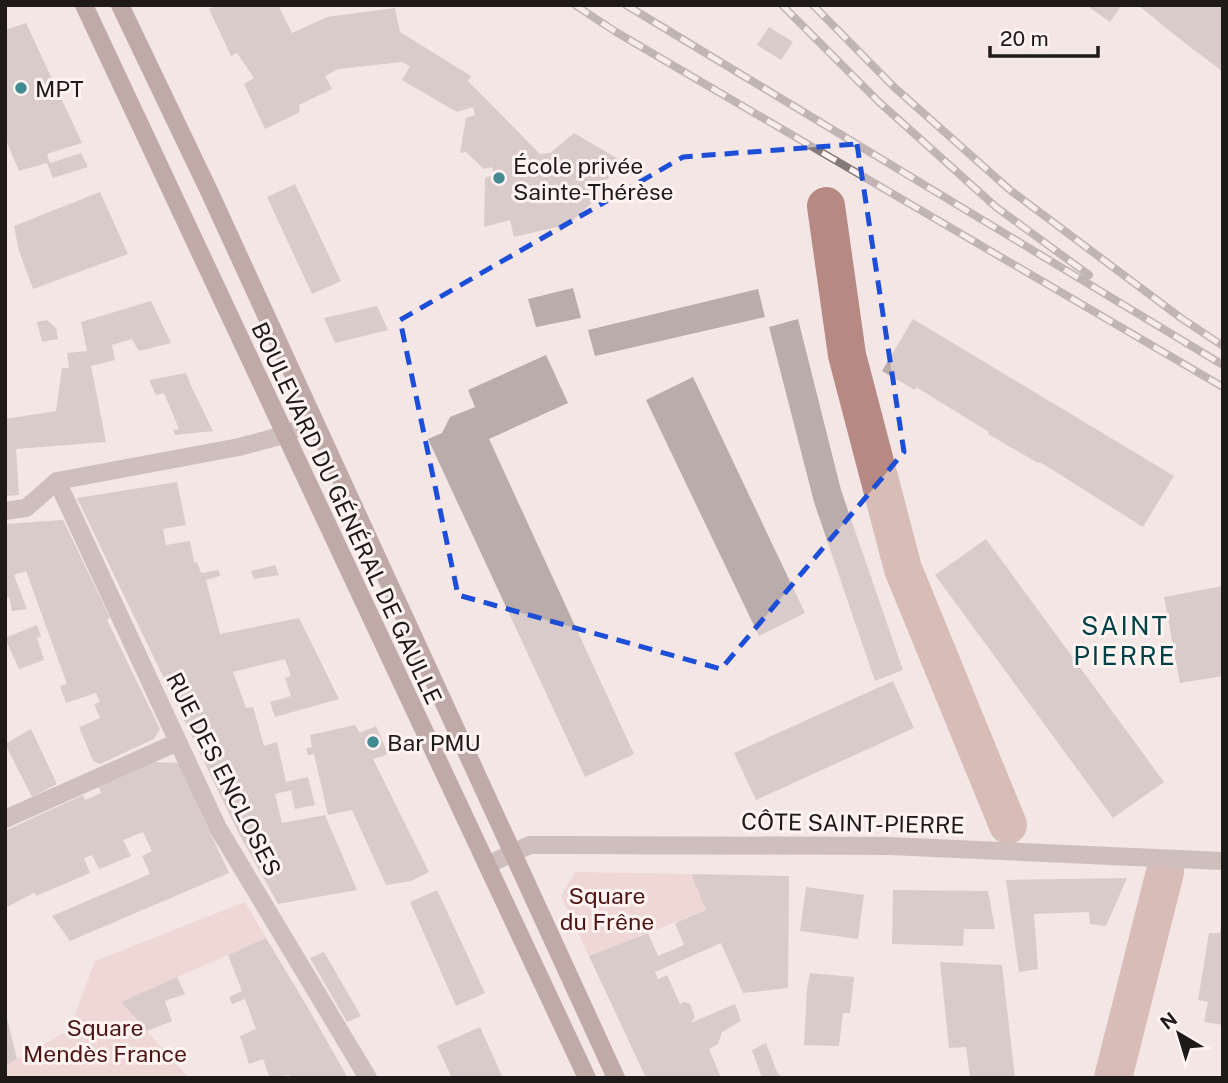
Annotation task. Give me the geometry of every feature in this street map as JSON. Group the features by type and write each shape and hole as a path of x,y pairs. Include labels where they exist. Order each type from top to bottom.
{"street":[{"name":"BOULEVARD DU GÉNÉRAL DE GAULLE","path":"84,5 587,1078"},
{"name":"BOULEVARD DU GÉNÉRAL DE GAULLE","path":"120,5 209,191 616,1078"},
{"path":"5,511 26,508 57,481 239,447 284,435 313,421"},
{"name":"RUE DES ENCLOSES","path":"57,481 218,828 368,1078"},
{"path":"5,819 178,742"},
{"name":"CÔTE SAINT-PIERRE","path":"486,865 530,845 889,846 1223,861"}],"highlighted area":[{"path":"857,144 904,452 721,669 458,595 400,320 683,157"}],"green space":[{"name":"Square du Frêne","path":"575,872 691,874 706,910 589,956 561,896"},
{"name":"Square Mendès France","path":"245,902 266,938 121,1002 189,1078 5,1078 5,1066 69,1030 95,961"}],"building":[{"path":"217,5 278,5 292,33 327,17 395,8 400,32 471,76 468,81 540,154 550,153 574,133 625,163 592,193 597,198 561,231 557,227 514,237 510,220 484,227 485,178 494,175 492,167 484,169 466,152 460,153 466,118 475,115 473,107 457,112 402,80 410,66 402,62 338,69 325,76 332,89 299,105 300,112 265,129 244,84 254,78 237,53 231,56 209,9"},
{"path":"1086,5 1122,5 1110,22"},
{"path":"1138,5 1223,5 1223,72 1176,36"},
{"name":"MPT","path":"26,23 82,143 47,154 50,163 81,153 88,167 53,178 47,163 19,171 5,138 5,30"},
{"path":"769,27 793,42 781,60 757,45"},
{"path":"295,184 341,281 312,294 267,197"},
{"path":"100,192 128,254 33,289 19,251 14,226"},
{"path":"573,288 581,318 536,327 528,299"},
{"path":"758,289 765,317 595,356 588,330"},
{"path":"151,301 171,343 139,351 132,339 112,345 115,360 91,366 106,442 16,449 19,495 5,496 5,419 56,411 62,368 69,368 67,353 87,351 81,322"},
{"path":"377,306 388,330 335,343 324,318"},
{"path":"798,319 841,490 903,670 875,681 814,502 769,327"},
{"path":"913,319 1174,476 1143,527 1040,462 988,434 989,432 916,387 915,390 882,371"},
{"path":"47,320 56,328 58,339 42,342 37,322"},
{"path":"546,355 568,403 489,439 634,754 585,777 428,439 442,433 450,417 475,407 468,390"},
{"path":"186,373 213,431 175,435 173,430 179,429 164,393 156,395 149,380"},
{"path":"693,377 805,613 759,636 646,400"},
{"path":"177,482 186,525 163,529 166,545 190,541 194,562 197,562 201,573 219,570 220,576 206,580 220,634 299,618 339,699 275,717 270,702 291,696 285,678 291,676 285,659 233,672 246,708 253,707 264,746 277,742 286,782 308,777 315,805 295,809 291,790 275,794 282,823 325,815 357,890 278,904 238,832 77,498"},
{"path":"63,520 110,618 107,620 160,729 154,739 100,764 93,761 79,727 100,718 94,704 100,702 96,693 66,703 60,686 67,684 26,571 14,575 27,609 12,611 9,597 5,597 5,524"},
{"path":"986,539 1164,782 1113,818 935,575"},
{"path":"275,565 279,575 254,579 251,571"},
{"path":"1223,586 1223,676 1180,683 1164,597"},
{"path":"37,625 41,636 37,638 44,660 19,669 5,638"},
{"path":"893,681 914,728 756,800 734,753"},
{"path":"355,725 360,733 376,726 388,754 373,759 429,872 411,881 386,885 352,810 328,815 314,754 308,755 306,748 312,747 310,735"},
{"path":"31,729 57,784 32,797 5,744"},
{"path":"155,762 180,763 203,808 199,809 229,873 70,941 52,916 150,874 142,856 152,851 143,832 123,840 131,856 99,869 92,855 84,858 90,873 36,896 34,893 5,908 5,831 83,795 85,800 101,793 99,787"},
{"path":"691,874 789,876 788,988 743,993 721,943 655,972 658,979 667,975 680,1004 690,1004 695,1017 691,1023 735,1004 741,1021 722,1032 718,1044 709,1049 721,1078 646,1078 589,956 648,933 658,956 684,945 675,923 706,910"},
{"path":"1127,878 1106,926 1090,924 1089,912 1034,914 1038,969 1019,972 1006,880"},
{"path":"806,887 864,895 858,939 800,931"},
{"path":"437,890 485,993 456,1006 410,902"},
{"path":"893,890 988,891 995,929 964,929 963,946 892,944"},
{"path":"1221,924 1223,1025 1204,1022 1208,1002 1198,1000 1209,933 1220,933"},
{"path":"266,938 348,1078 290,1078 289,1075 270,1078 263,1059 249,1064 240,1036 256,1029 245,999 232,1004 229,997 242,991 228,955"},
{"path":"324,952 361,1016 347,1022 310,958"},
{"path":"940,962 1002,965 1015,1078 970,1078 966,1047 949,1048"},
{"path":"810,973 854,977 850,1013 843,1013 839,1046 804,1045"},
{"path":"177,977 185,994 165,1001 172,1021 147,1031 121,1002"},
{"path":"5,1015 17,1059 5,1066"},
{"path":"480,1027 503,1078 452,1078 437,1046"},
{"path":"766,1043 781,1077 762,1078 752,1050"}],"waterway":[{"path":"826,206 847,355 903,569 1008,825"},
{"path":"1113,1078 1165,872"}],"railway":[{"path":"575,5 616,32 1223,387"},
{"path":"626,5 1223,365"},
{"path":"782,5 879,102 996,207 1089,275"},
{"path":"813,5 894,87 1010,190 1181,318 1223,346"}],"place":[{"name":"MPT","path":"21,88"},
{"name":"École privée Sainte-Thérèse","path":"499,178"},
{"name":"Bar PMU","path":"373,742"}],"district":[{"name":"SAINT PIERRE","path":"1125,640"}]}
